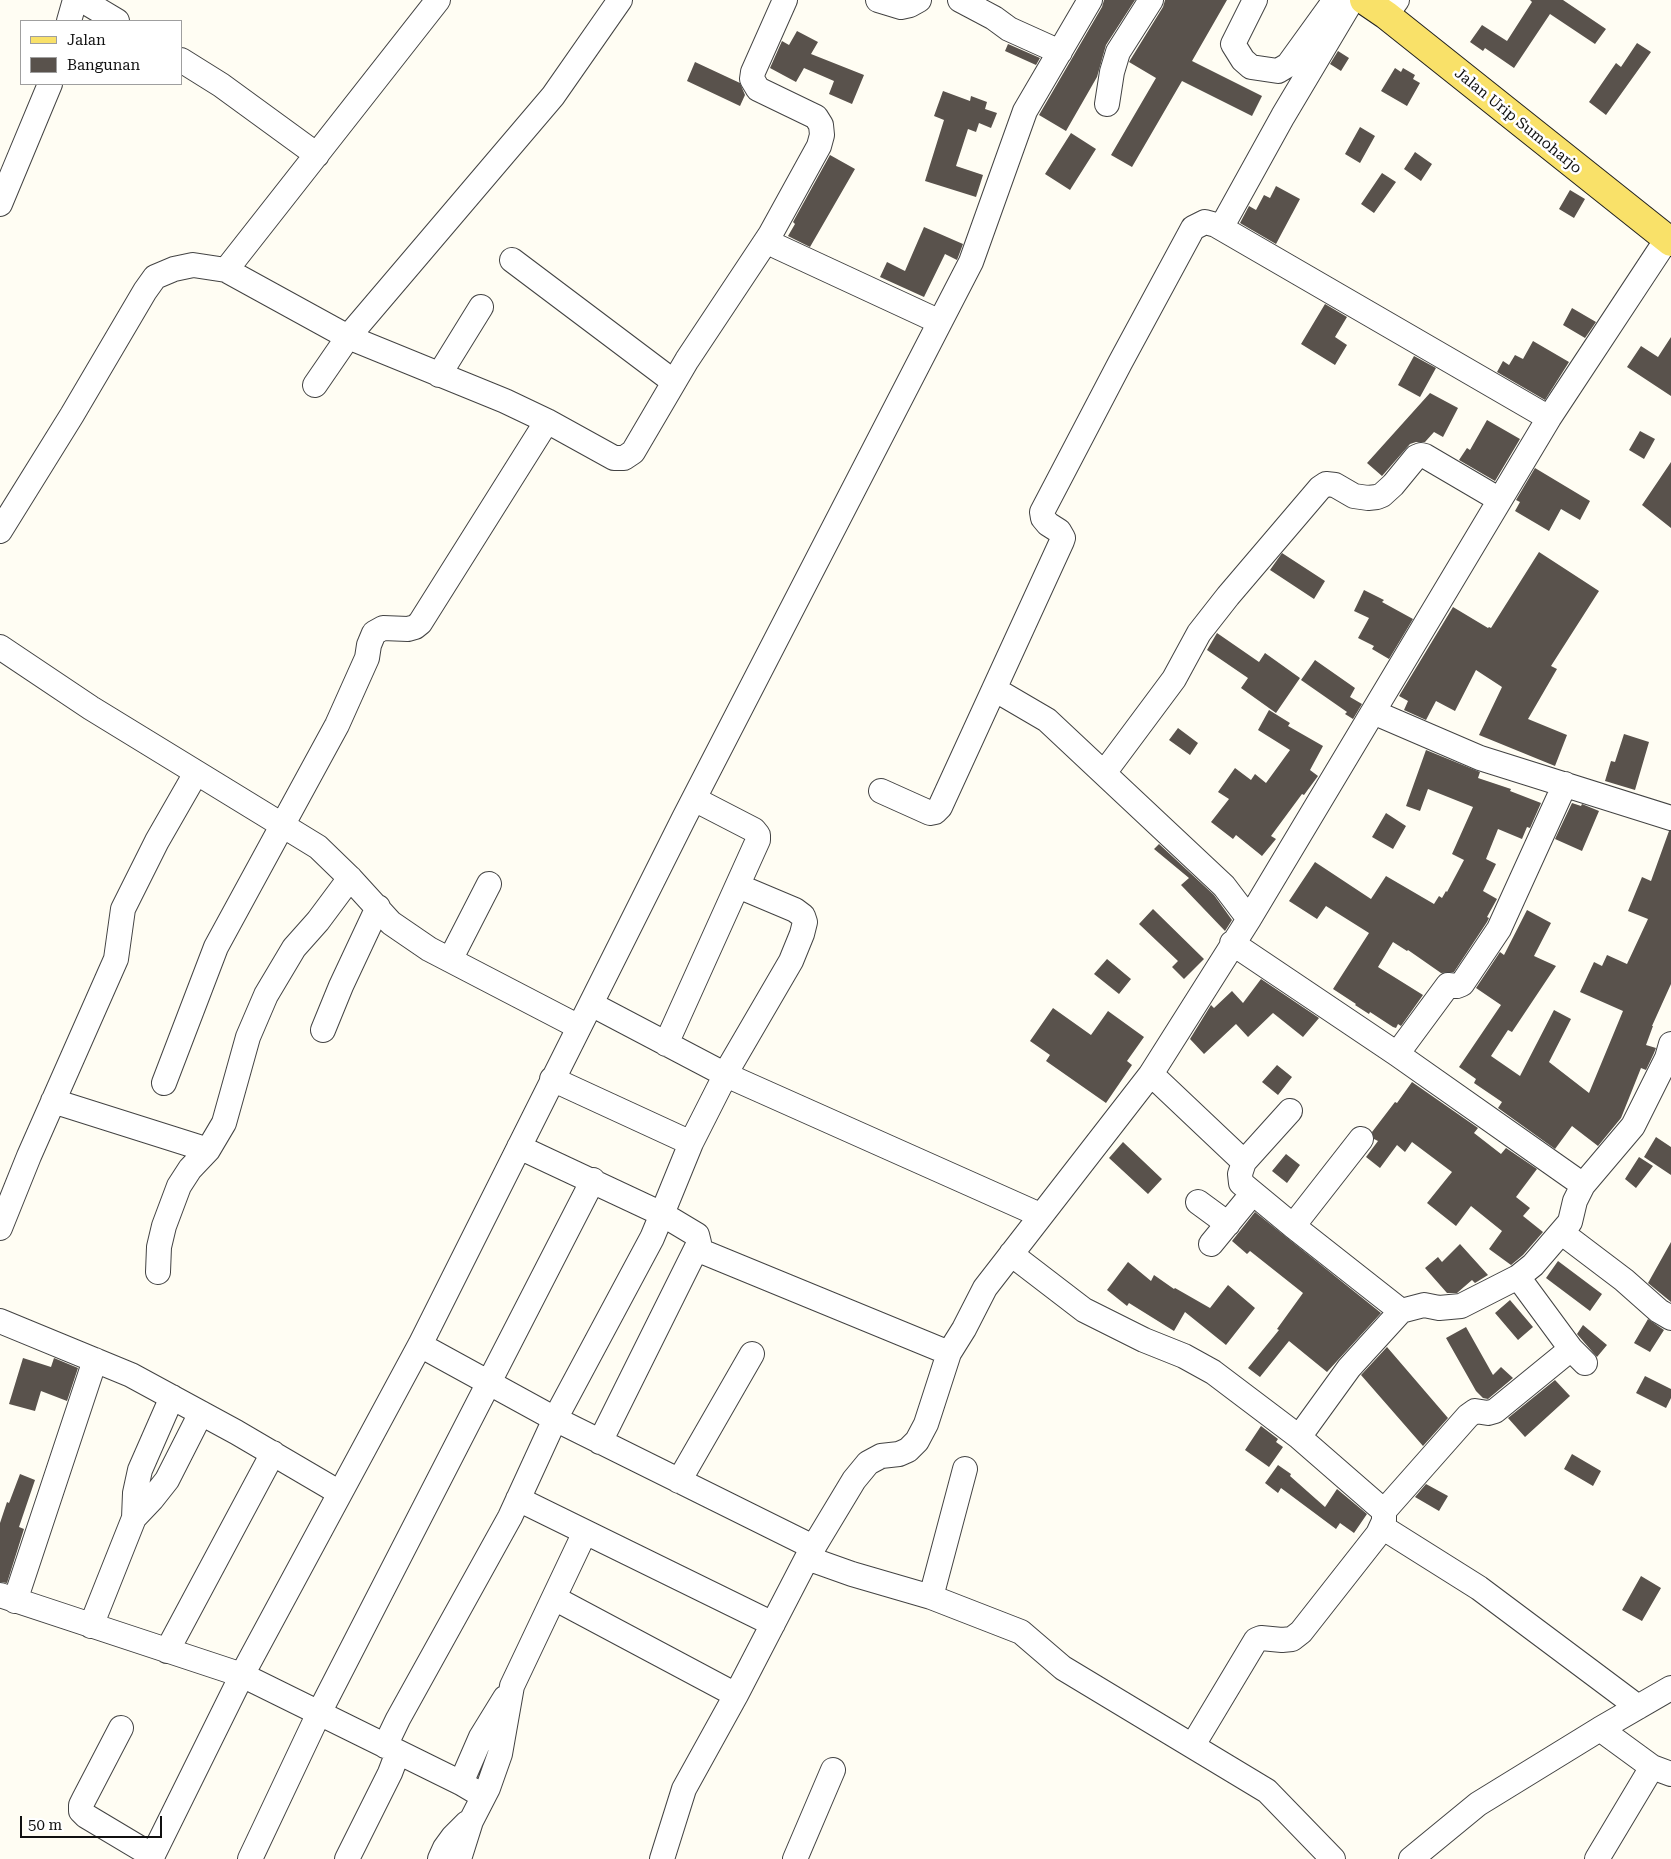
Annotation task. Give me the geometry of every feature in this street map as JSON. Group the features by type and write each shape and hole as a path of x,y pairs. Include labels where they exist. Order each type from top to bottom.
{"main road":[{"name":"Jalan Urip Sumoharjo","path":"1382,5 1669,240"}],"street":[{"path":"69,20 75,0"},
{"path":"82,0 115,20"},
{"path":"226,270 438,0"},
{"path":"315,385 348,337 553,96 620,0"},
{"path":"0,531 72,415 145,291 156,278 174,269 193,266 226,270 348,337 505,401 547,421 614,458 624,458 633,452 687,360 770,234 819,146 822,135 821,125 816,117 758,89 752,79 753,72 785,0"},
{"path":"878,0 901,7 919,0"},
{"path":"960,0 994,18 1009,29 1060,52"},
{"path":"121,1728 81,1805 82,1811 86,1816 152,1857 242,1675 420,1345 694,799 971,262 1025,111 1090,0"},
{"path":"1107,104 1112,72 1118,52 1151,0"},
{"path":"1255,0 1234,44 1243,60 1251,67 1278,72 1288,65 1335,0"},
{"path":"1221,228 1283,116 1352,0"},
{"path":"182,61 221,85 317,155"},
{"path":"0,204 50,85"},
{"path":"881,791 930,813 936,812 940,807 1062,541 1063,538 1059,531 1048,524 1043,518 1042,512 1120,363 1194,228 1205,222 1221,228 1549,418"},
{"path":"770,234 771,241 776,246 940,322"},
{"path":"662,1859 684,1789 736,1695 810,1552 854,1480 868,1463 881,1456 898,1454 908,1450 917,1441 926,1424 949,1353 985,1288 1151,1074 1248,919 1549,418 1669,240"},
{"path":"512,260 674,382"},
{"path":"439,374 480,308"},
{"path":"164,1083 216,947 337,725 367,658 369,645 374,633 383,628 408,629 420,623 547,421"},
{"path":"1104,774 1174,679 1200,633 1228,596 1320,488 1326,484 1334,485 1354,496 1377,497 1382,495 1416,457 1420,455 1425,456 1500,500"},
{"path":"0,647 91,708 318,847 378,907 391,923 429,949 579,1027"},
{"path":"994,689 1047,720 1224,886 1248,919"},
{"path":"1373,712 1480,758 1671,818"},
{"path":"0,1228 53,1101 116,959 123,909 157,841 196,773"},
{"path":"1397,1054 1448,985 1457,986 1462,984 1498,929 1565,784"},
{"path":"666,1044 758,840 758,835 754,830 694,799"},
{"path":"158,1272 159,1247 178,1186 190,1168 208,1150 224,1123 248,1037 266,995 294,948 318,922 350,878"},
{"path":"450,960 489,884"},
{"path":"347,1859 390,1773 391,1749 398,1719 518,1499 554,1419 652,1238 691,1143 731,1064 791,961 802,934 805,922 803,916 795,910 738,886"},
{"path":"323,1030 341,986 378,907"},
{"path":"1232,943 1397,1054 1583,1184"},
{"path":"591,1004 726,1075 1040,1215"},
{"path":"1299,1437 1349,1368 1401,1311 1424,1305 1439,1308 1461,1306 1518,1277 1533,1265 1570,1222 1575,1201 1583,1184 1633,1126 1671,1044"},
{"path":"1151,1074 1244,1162"},
{"path":"552,1079 691,1143"},
{"path":"53,1101 208,1150"},
{"path":"1290,1111 1244,1162 1240,1174 1241,1183 1252,1194 1401,1311"},
{"path":"1293,1226 1361,1139"},
{"path":"519,1147 593,1180 662,1214 697,1234 700,1240 600,1442"},
{"path":"250,1859 319,1713 593,1180"},
{"path":"1211,1244 1252,1194"},
{"path":"1198,1202 1228,1224"},
{"path":"1562,1233 1624,1280 1659,1311 1671,1318"},
{"path":"696,1249 949,1353"},
{"path":"1011,1254 1084,1310 1144,1340 1184,1356 1213,1372 1299,1437 1383,1519 1638,1707"},
{"path":"1192,1745 1256,1640 1262,1638 1292,1639 1301,1632 1383,1519 1468,1416 1475,1411 1488,1413 1495,1411 1578,1356 1518,1277"},
{"path":"0,1321 130,1375 273,1453 340,1493"},
{"path":"420,1345 554,1419 679,1481 852,1574 931,1597 1021,1632 1063,1668 1267,1791 1333,1859"},
{"path":"679,1481 752,1354"},
{"path":"95,1360 8,1598 242,1675 461,1783 483,1796"},
{"path":"91,1626 134,1518 135,1493 140,1470 172,1398"},
{"path":"134,1518 152,1499 166,1480 201,1413"},
{"path":"167,1651 273,1453"},
{"path":"931,1597 965,1469"},
{"path":"518,1499 773,1624"},
{"path":"461,1783 481,1737 512,1686 585,1532"},
{"path":"554,1598 736,1695"},
{"path":"459,1859 471,1821 500,1754 512,1686"},
{"path":"1411,1859 1478,1804 1600,1728 1671,1688"},
{"path":"1597,1859 1662,1771 1600,1728"},
{"path":"795,1859 833,1770"},
{"path":"440,1859 444,1848 471,1821"}],"building":[{"path":"1104,0 1135,0 1106,45 1097,77 1066,131 1039,115 1102,7"},
{"path":"1165,0 1227,0 1192,61 1262,96 1252,116 1182,81 1132,167 1111,155 1156,78 1129,62 1163,7"},
{"path":"1530,0 1563,0 1606,29 1595,44 1550,14 1514,68 1485,48 1483,51 1470,42 1482,25 1507,41 1532,2"},
{"path":"797,31 818,42 811,54 864,75 852,104 829,94 834,81 804,68 796,82 770,68 782,41 789,45"},
{"path":"1637,43 1651,52 1606,115 1589,102 1616,63 1621,67"},
{"path":"1008,44 1040,58 1036,65 1005,51"},
{"path":"1338,51 1349,58 1341,71 1330,64"},
{"path":"695,62 740,83 745,95 740,106 687,81"},
{"path":"1395,68 1401,72 1403,68 1415,75 1413,79 1420,83 1407,106 1381,91"},
{"path":"943,91 970,101 971,96 987,102 985,109 997,113 991,128 979,123 976,132 968,129 956,166 983,175 976,197 925,181 944,120 934,116"},
{"path":"1360,127 1375,136 1360,163 1345,154"},
{"path":"1071,133 1096,149 1070,190 1045,174"},
{"path":"1415,152 1432,164 1421,181 1404,169"},
{"path":"830,155 855,169 810,247 788,236 795,224 793,222"},
{"path":"1382,173 1396,182 1374,213 1361,204"},
{"path":"1276,186 1300,199 1276,244 1240,223 1249,206 1256,210 1264,195 1270,198"},
{"path":"1570,190 1585,199 1574,218 1559,209"},
{"path":"924,227 963,244 957,260 945,254 924,297 880,277 887,262 905,271"},
{"path":"1325,304 1347,317 1335,337 1347,345 1335,365 1301,344"},
{"path":"1572,308 1596,322 1585,338 1563,325"},
{"path":"1671,337 1671,396 1627,367 1641,346 1658,357"},
{"path":"1533,341 1569,362 1545,400 1497,372 1503,361 1509,365 1515,355 1523,359"},
{"path":"1414,356 1436,368 1420,397 1398,385"},
{"path":"1430,393 1458,408 1443,437 1434,432 1425,442 1410,444 1382,476 1367,463"},
{"path":"1487,420 1520,439 1495,481 1459,460 1467,448 1470,450"},
{"path":"1640,431 1655,439 1644,459 1629,450"},
{"path":"1671,462 1671,528 1642,505"},
{"path":"1535,468 1590,501 1580,520 1561,509 1549,531 1515,511 1520,502 1516,500"},
{"path":"1539,552 1599,591 1551,666 1557,669 1528,719 1567,735 1555,766 1479,735 1502,687 1476,670 1455,711 1436,701 1426,720 1404,710 1408,701 1399,696 1453,607 1491,628"},
{"path":"1282,553 1325,581 1314,599 1270,570"},
{"path":"1364,590 1384,600 1382,602 1413,619 1389,659 1372,649 1374,646 1358,638 1369,618 1354,611"},
{"path":"1217,633 1259,662 1265,653 1300,678 1276,713 1241,688 1248,678 1207,650"},
{"path":"1315,660 1355,688 1350,697 1362,704 1353,719 1345,714 1347,712 1301,680"},
{"path":"1269,710 1290,723 1288,726 1323,746 1310,770 1318,776 1271,836 1276,839 1262,856 1236,835 1233,839 1211,822 1229,799 1218,792 1235,768 1251,780 1255,774 1266,783 1290,750 1258,730"},
{"path":"1178,728 1198,743 1190,755 1169,740"},
{"path":"1624,734 1649,742 1635,790 1605,781 1611,761 1615,762"},
{"path":"1426,750 1480,772 1478,778 1511,789 1510,791 1541,803 1530,828 1527,827 1522,839 1498,829 1486,859 1496,864 1483,891 1497,899 1487,917 1489,918 1487,922 1454,972 1441,973 1393,942 1378,967 1423,995 1401,1026 1398,1024 1396,1028 1370,1012 1369,1014 1333,989 1369,933 1326,906 1317,919 1289,901 1315,862 1371,899 1386,876 1434,904 1439,896 1442,898 1464,860 1452,854 1473,807 1428,789 1420,811 1406,806"},
{"path":"1572,803 1581,806 1582,804 1599,811 1582,851 1555,839"},
{"path":"1386,813 1406,826 1393,849 1372,837"},
{"path":"1669,831 1671,831 1671,984 1652,1026 1646,1045 1656,1048 1646,1070 1641,1068 1621,1118 1598,1146 1572,1126 1555,1149 1498,1108 1502,1102 1474,1083 1476,1079 1459,1067 1501,1005 1476,988 1500,952 1504,955 1527,910 1551,923 1534,956 1556,966 1512,1032 1508,1030 1491,1056 1520,1076 1554,1010 1571,1019 1549,1062 1589,1093 1623,1011 1580,992 1594,962 1602,966 1607,955 1627,964 1648,919 1628,911 1642,877 1651,881"},
{"path":"1159,844 1214,895 1232,920 1225,931 1181,885 1189,878 1154,849"},
{"path":"1153,909 1204,959 1184,979 1172,967 1178,961 1139,924"},
{"path":"1107,959 1131,979 1119,994 1094,974"},
{"path":"1261,979 1319,1018 1303,1037 1273,1013 1248,1037 1236,1024 1204,1054 1190,1039 1211,1005 1214,1008 1232,991 1243,1003"},
{"path":"1053,1008 1091,1035 1108,1011 1144,1037 1127,1061 1132,1065 1106,1103 1046,1061 1050,1055 1030,1041"},
{"path":"1277,1065 1292,1077 1278,1095 1262,1082"},
{"path":"1412,1082 1478,1128 1474,1133 1501,1154 1506,1148 1537,1169 1516,1197 1530,1208 1523,1216 1543,1232 1523,1255 1511,1265 1489,1249 1502,1231 1471,1206 1456,1226 1427,1203 1452,1172 1412,1142 1405,1152 1397,1145 1380,1168 1366,1157 1378,1141 1374,1139 1372,1132"},
{"path":"1656,1137 1671,1147 1671,1175 1644,1157"},
{"path":"1123,1142 1162,1179 1148,1194 1109,1158"},
{"path":"1286,1154 1300,1165 1287,1183 1272,1171"},
{"path":"1639,1157 1653,1166 1636,1188 1625,1179"},
{"path":"1255,1212 1381,1313 1327,1372 1289,1341 1260,1377 1248,1368 1279,1330 1277,1329 1303,1293 1250,1251 1247,1254 1232,1241"},
{"path":"1671,1242 1671,1302 1648,1283"},
{"path":"1460,1244 1488,1275 1475,1283 1472,1280 1457,1293 1447,1293 1425,1268 1438,1257 1442,1262"},
{"path":"1558,1261 1602,1294 1590,1311 1546,1278"},
{"path":"1128,1262 1151,1281 1154,1275 1174,1289 1210,1308 1228,1285 1255,1308 1226,1345 1185,1312 1174,1331 1129,1303 1127,1306 1107,1290"},
{"path":"1510,1300 1533,1327 1518,1340 1495,1313"},
{"path":"1648,1319 1664,1330 1650,1352 1634,1343"},
{"path":"1583,1325 1607,1345 1597,1357 1577,1334"},
{"path":"1466,1327 1493,1375 1501,1367 1513,1378 1488,1399 1483,1398 1476,1391 1446,1338"},
{"path":"1387,1347 1448,1418 1423,1446 1361,1375"},
{"path":"23,1358 51,1367 54,1358 78,1368 67,1401 41,1391 35,1411 9,1404"},
{"path":"1645,1376 1671,1389 1671,1398 1666,1408 1636,1393"},
{"path":"1555,1380 1570,1396 1525,1437 1508,1418"},
{"path":"1261,1426 1278,1439 1276,1442 1283,1447 1269,1467 1245,1450"},
{"path":"1572,1454 1601,1471 1593,1486 1564,1469"},
{"path":"1278,1465 1291,1474 1290,1476 1325,1507 1337,1489 1367,1514 1354,1533 1340,1523 1336,1529 1281,1488 1278,1493 1265,1483"},
{"path":"20,1474 35,1480 19,1527 24,1529 7,1583 0,1582 0,1523"},
{"path":"1426,1484 1448,1496 1439,1511 1415,1497"},
{"path":"1641,1576 1661,1588 1642,1621 1622,1610"}]}
